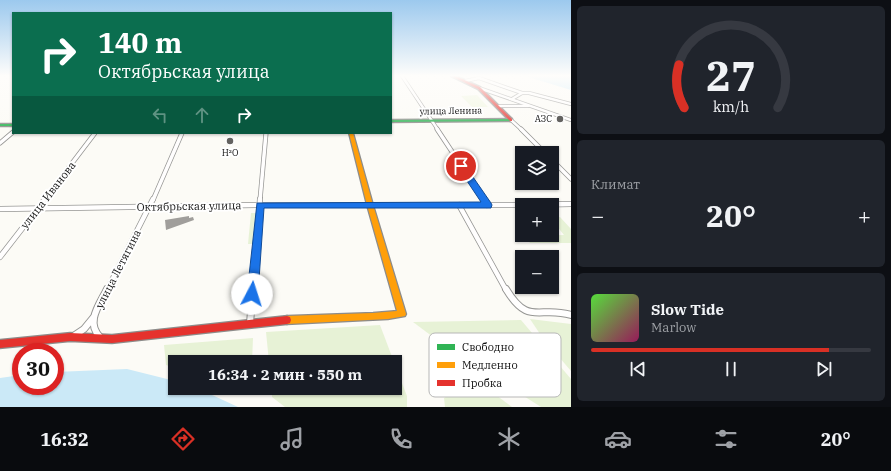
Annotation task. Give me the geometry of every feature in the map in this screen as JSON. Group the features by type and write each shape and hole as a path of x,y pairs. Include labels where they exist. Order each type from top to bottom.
{"street":[{"path":"415,95 488,205"},
{"path":"486,95 538,146"},
{"path":"500,95 571,120"},
{"path":"512,99 519,95"},
{"path":"537,95 571,104"},
{"path":"499,106 532,106"},
{"name":"улица Ленина","path":"392,121 511,120"},
{"path":"0,125 12,125"},
{"path":"0,143 12,133"},
{"name":"улица Иванова","path":"0,257 20,230 34,216 37,209 94,134"},
{"name":"улица Летягина","path":"69,338 84,329 93,317 150,207 182,134"},
{"path":"250,323 266,134"},
{"path":"0,344 69,338 101,337 112,339 250,323 326,317 379,317 402,314 370,205 351,134"},
{"path":"559,167 571,179"},
{"path":"559,204 571,204"},
{"name":"Октябрьская улица","path":"0,210 260,205 515,205"},
{"path":"458,205 514,304 524,311 535,313 564,312 571,315"},
{"name":"улица Летягина","path":"93,317 95,332 101,337"}],"green space":[{"path":"477,95 488,107 472,107 461,96"},
{"path":"251,213 256,213 253,244 248,244"},
{"path":"559,217 571,229 571,243 529,242 559,242 559,235 564,235 559,229"},
{"path":"530,319 571,324 571,371 561,359 561,333 539,333"},
{"path":"521,320 532,333 429,334 413,322"},
{"path":"380,325 391,355 268,355 266,332"},
{"path":"253,338 252,355 168,355 168,366 166,365 164,345"},
{"path":"561,367 571,379 571,407 541,407 525,397 561,397"},
{"path":"402,383 407,396 407,407 285,407 272,397 272,395 402,395"},
{"path":"499,397 512,407 445,407 444,398"}],"water":[{"path":"127,369 168,379 168,395 212,395 238,407 0,407 0,378 12,376 12,395 64,395 64,372"}],"building":[{"path":"189,216 189,218 193,217 194,220 166,230 165,220"}],"traffic: fast":[{"path":"392,121 511,120"},
{"path":"0,125 12,125"}],"traffic: slow":[{"path":"287,320 373,317 402,314 370,205 351,134"}],"traffic: jam":[{"path":"486,95 511,120"},
{"path":"0,344 70,337 112,339 287,320"}],"place":[{"name":"АЗС","path":"560,119"},
{"name":"H²O","path":"230,141"}],"route":[{"path":"252,294 260,205 488,205 461,166"}]}
